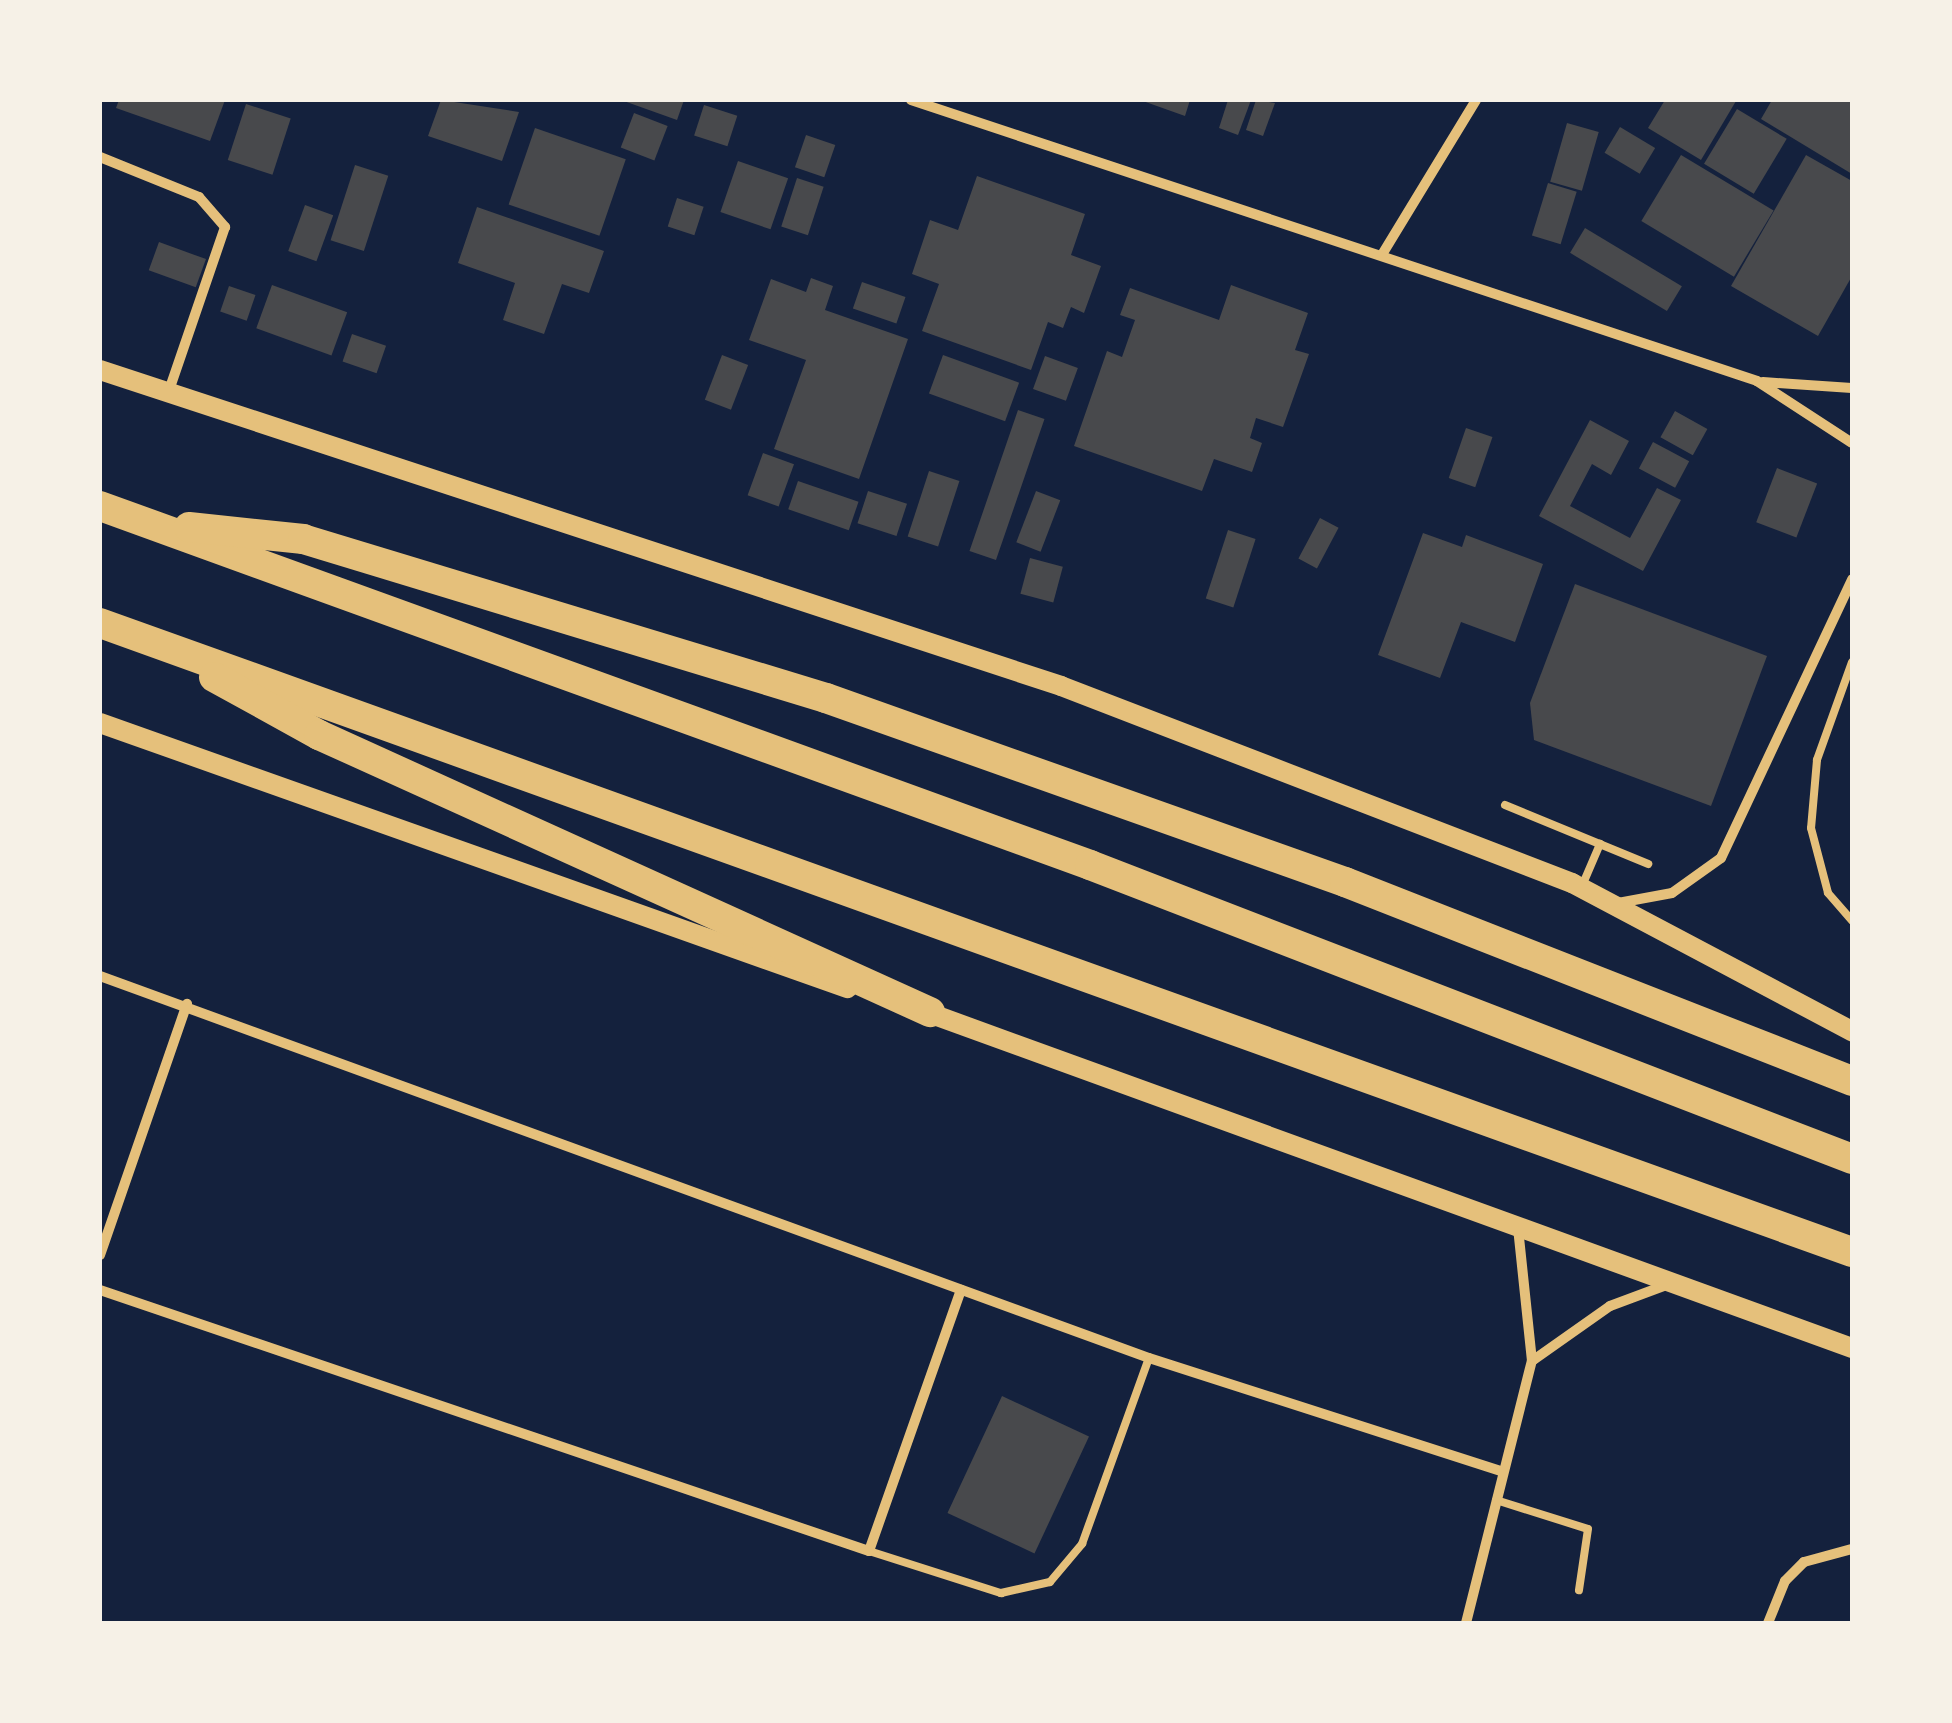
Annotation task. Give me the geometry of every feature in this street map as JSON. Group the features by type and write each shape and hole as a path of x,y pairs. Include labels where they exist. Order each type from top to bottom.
{"highway":[{"path":"100,506 1090,865 1852,1159"},
{"path":"151,524 303,540 826,698 1345,882 1852,1081"},
{"path":"100,622 1852,1252"},
{"path":"160,644 320,736 930,1012"}],"main road":[{"path":"100,370 1061,686 1581,888 1852,1031"},
{"path":"100,723 744,957 930,1012 1852,1348"}],"street":[{"path":"911,100 1382,253 1757,381 1852,443"},
{"path":"1382,253 1476,100"},
{"path":"100,156 199,196 225,227 168,391"},
{"path":"1757,381 1852,388"},
{"path":"1614,903 1672,893 1721,858 1852,579"},
{"path":"100,976 187,1004 1149,1358 1502,1471"},
{"path":"100,1255 187,1004"},
{"path":"1466,1623 1532,1361 1518,1226"},
{"path":"1532,1361 1610,1306 1669,1284"},
{"path":"100,1290 869,1551 961,1290"},
{"path":"1768,1623 1784,1581 1804,1562 1852,1550"}],"lane":[{"path":"1852,662 1817,760 1811,828 1828,894 1852,922"},
{"path":"1505,805 1648,864"},
{"path":"1581,888 1600,844"},
{"path":"869,1551 1002,1593 1050,1582 1082,1544 1149,1358"},
{"path":"1494,1500 1588,1529 1579,1590"}],"building":[{"path":"119,100 225,100 210,141 116,108"},
{"path":"441,100 519,112 502,161 428,136"},
{"path":"621,100 684,100 677,120"},
{"path":"1140,100 1190,100 1185,116"},
{"path":"1228,100 1251,100 1238,135 1219,128"},
{"path":"1256,100 1275,103 1263,136 1246,130"},
{"path":"1665,100 1736,101 1701,160 1648,128"},
{"path":"1772,100 1852,100 1852,174 1761,119"},
{"path":"246,104 291,119 272,175 228,160"},
{"path":"704,105 737,116 727,146 694,135"},
{"path":"1737,109 1787,139 1754,194 1704,164"},
{"path":"634,113 668,126 654,160 621,148"},
{"path":"1567,123 1599,132 1582,191 1550,182"},
{"path":"1620,127 1655,148 1640,174 1605,153"},
{"path":"535,128 626,159 599,236 509,205"},
{"path":"806,135 835,145 824,177 795,167"},
{"path":"1681,155 1774,211 1734,277 1641,221"},
{"path":"1806,155 1852,181 1852,276 1818,336 1731,286"},
{"path":"738,161 788,178 771,229 720,212"},
{"path":"355,165 388,176 364,251 331,240"},
{"path":"977,176 1085,214 1071,255 1101,266 1084,313 1071,307 1063,328 1048,322 1031,370 922,331 939,284 912,274 930,220 958,230"},
{"path":"797,178 824,187 808,235 781,227"},
{"path":"1548,183 1577,192 1561,244 1532,236"},
{"path":"677,198 704,207 694,235 668,227"},
{"path":"305,205 333,215 316,261 288,251"},
{"path":"477,207 604,251 589,293 562,284 544,334 503,320 515,283 458,263"},
{"path":"1585,228 1682,286 1667,311 1570,253"},
{"path":"159,242 206,259 196,287 149,270"},
{"path":"811,278 833,286 825,310 908,339 859,479 774,449 806,360 749,340 771,279 806,292"},
{"path":"862,282 905,297 896,323 853,308"},
{"path":"272,285 347,312 331,356 256,328"},
{"path":"1231,285 1308,313 1295,350 1309,354 1283,427 1256,418 1250,438 1262,443 1252,472 1214,459 1202,491 1074,446 1107,351 1122,357 1135,320 1120,315 1130,288 1219,320"},
{"path":"229,286 255,295 247,321 220,312"},
{"path":"352,334 386,346 377,373 343,361"},
{"path":"722,355 748,365 731,410 705,400"},
{"path":"943,355 1019,383 1005,421 929,394"},
{"path":"1045,356 1078,368 1066,401 1033,389"},
{"path":"1018,410 1044,419 996,560 969,551"},
{"path":"1675,411 1707,429 1693,455 1660,437"},
{"path":"1590,420 1629,441 1611,475 1592,464 1570,506 1630,538 1657,488 1681,500 1643,571 1539,516"},
{"path":"1466,428 1492,437 1475,487 1449,478"},
{"path":"1653,442 1689,461 1675,488 1639,468"},
{"path":"763,453 794,464 779,507 748,495"},
{"path":"1777,468 1817,483 1796,538 1756,522"},
{"path":"929,471 959,481 938,547 908,537"},
{"path":"798,481 859,502 849,530 788,509"},
{"path":"868,491 907,504 896,536 857,523"},
{"path":"1036,491 1060,500 1041,552 1016,542"},
{"path":"1320,518 1339,528 1317,568 1298,559"},
{"path":"1228,530 1256,539 1233,607 1206,598"},
{"path":"1423,533 1462,547 1466,535 1543,564 1515,642 1461,622 1440,678 1378,655"},
{"path":"1030,558 1063,567 1053,603 1020,594"},
{"path":"1575,584 1767,656 1711,806 1534,740 1530,703"},
{"path":"1002,1396 1089,1437 1034,1553 947,1513"}]}
